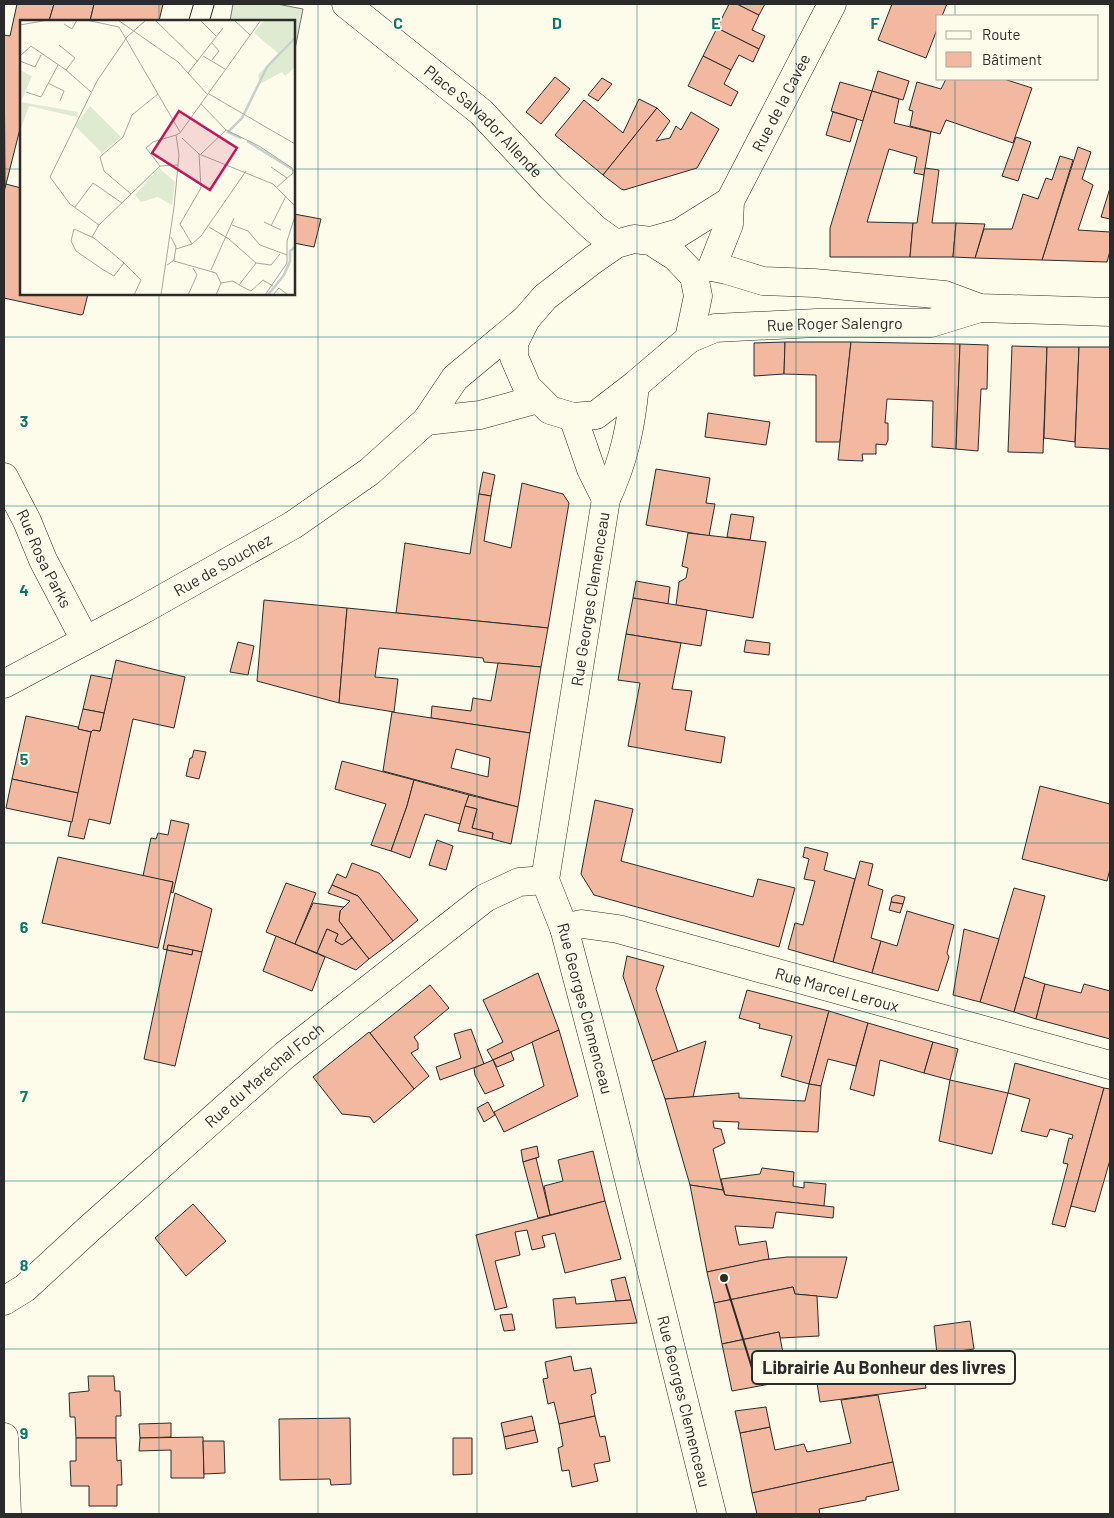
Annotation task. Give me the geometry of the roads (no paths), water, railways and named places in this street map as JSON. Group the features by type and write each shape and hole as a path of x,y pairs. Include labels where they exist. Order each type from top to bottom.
{"main road":[{"name":"Place Salvador Allende","path":"346,4 481,112 551,187 595,229 616,244"},
{"name":"Rue de la Cavée","path":"703,272 729,224 730,201 832,4"},
{"path":"651,241 703,272 689,339 596,415 573,417 550,410 527,387 514,357 514,342 526,319 545,297 616,244 634,239 651,241 679,233 730,201"},
{"name":"Rue Roger Salengro","path":"703,272 727,270 763,281 814,283 945,294 980,308"},
{"name":"Rue Roger Salengro","path":"689,339 715,328 817,323 931,323 980,308 1110,312"},
{"name":"Rue de Souchez","path":"4,684 139,612 293,525 370,472 426,421 455,378 526,319"},
{"name":"Rue Georges Clemenceau","path":"635,385 632,420 619,472 606,499 545,880 564,928 605,1083 712,1514"},
{"path":"426,421 480,415 538,399"},
{"name":"Rue Georges Clemenceau","path":"573,417 591,469 606,499"},
{"name":"Rue Rosa Parks","path":"4,477 27,521 43,560 85,640"},
{"name":"Rue du Maréchal Foch","path":"4,1301 25,1288 97,1221 286,1055 485,898 519,882 545,880"},
{"name":"Rue Marcel Leroux","path":"564,928 582,924 618,929 1110,1065"},
{"path":"4,1437 7,1514"}],"lane":[{"path":"199,20 204,4"}],"place":[{"name":"Librairie Au Bonheur des livres","path":"724,1278"}]}
